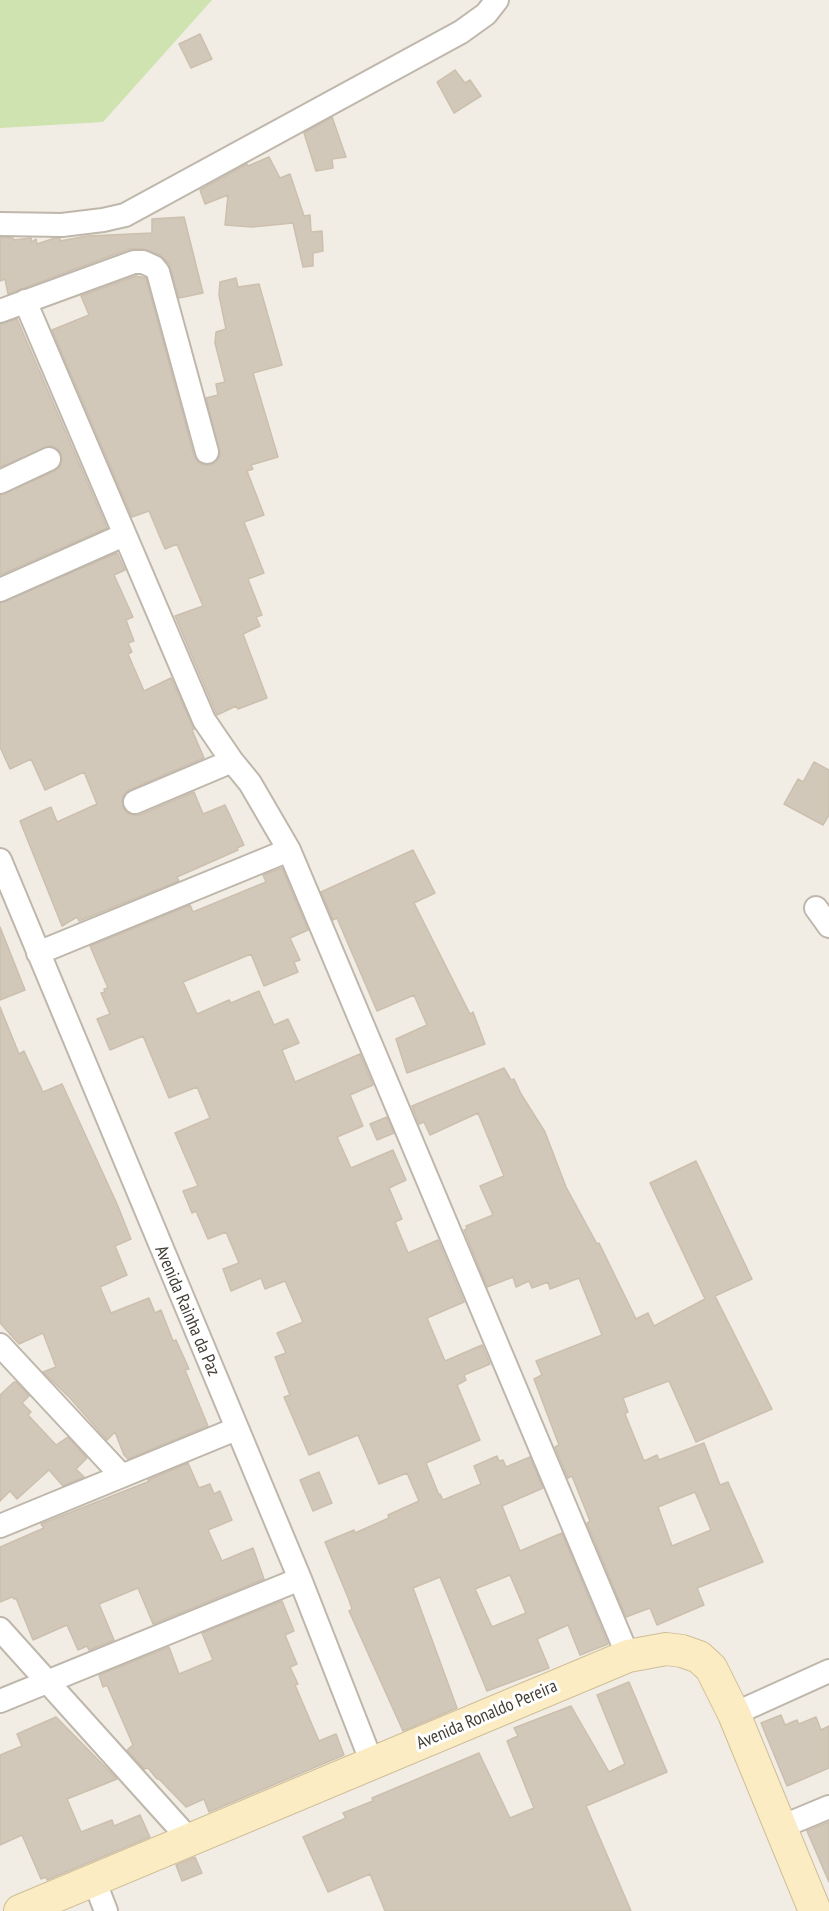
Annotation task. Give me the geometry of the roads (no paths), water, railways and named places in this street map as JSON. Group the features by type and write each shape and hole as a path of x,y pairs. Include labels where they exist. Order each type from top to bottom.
{"street":[{"path":"0,224 62,225 125,215 460,32 486,14 497,0"},
{"path":"0,312 135,262 143,262 154,267 158,272 207,452"},
{"path":"25,301 204,720 260,799 289,850 628,1656"},
{"path":"0,482 49,459"},
{"path":"0,590 124,535"},
{"path":"135,802 232,761"},
{"path":"38,953 289,850"},
{"name":"Avenida Rainha da Paz","path":"0,860 300,1579 372,1763"},
{"path":"816,908 829,926"},
{"path":"0,1345 122,1476"},
{"path":"0,1526 236,1429"},
{"path":"0,1701 300,1579"},
{"path":"0,1629 190,1840"},
{"name":"Avenida Ronaldo Pereira","path":"20,1911 628,1656 666,1649 682,1651 699,1657 711,1668 734,1714 815,1911"},
{"path":"734,1714 829,1671"},
{"path":"781,1827 829,1807"},
{"path":"94,1880 106,1911"}]}
